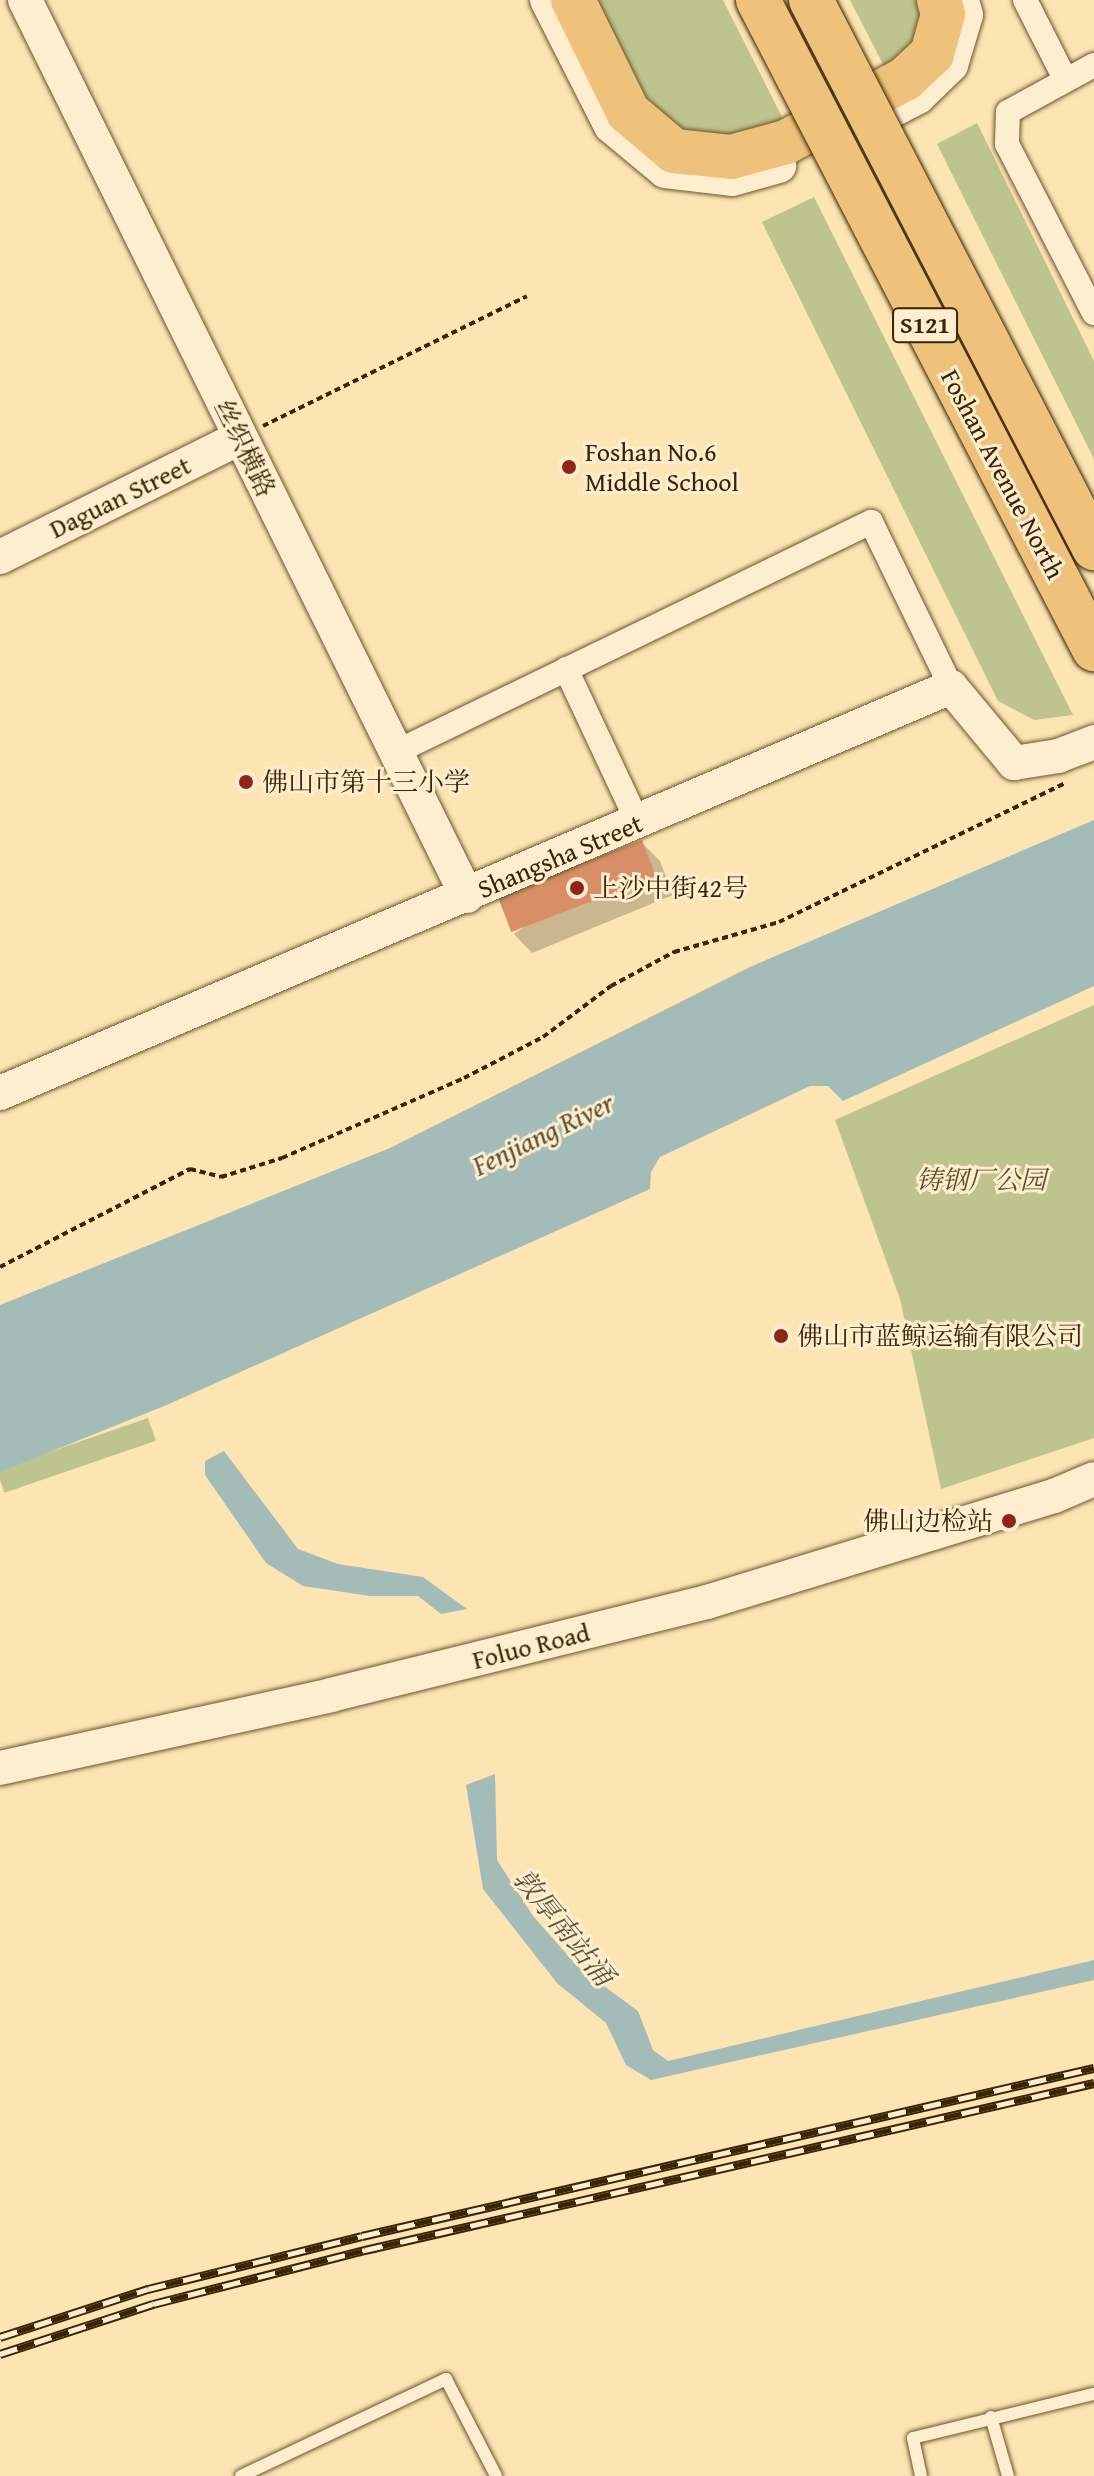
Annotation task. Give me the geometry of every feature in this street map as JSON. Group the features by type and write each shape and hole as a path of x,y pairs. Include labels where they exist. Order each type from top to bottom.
{"highway":[{"path":"573,0 628,112 674,151 731,157 786,142 905,79 932,54 943,14 939,0"},
{"name":"Foshan Avenue North","path":"758,0 1094,649"},
{"name":"Foshan Avenue North","path":"811,0 1094,548"}],"street":[{"name":"丝织横路","path":"25,0 467,896"},
{"path":"547,0 611,126 665,171 732,179 794,162 918,97 951,65 966,15 962,0"},
{"path":"1025,0 1065,79"},
{"path":"1094,65 1008,112 1007,144 1088,286 1094,313"},
{"name":"Daguan Street","path":"0,557 240,438"},
{"path":"396,752 871,522 951,687 1014,763 1058,756 1094,742"},
{"path":"566,669 638,823"},
{"name":"Shangsha Street","path":"0,1093 951,687"},
{"name":"Foluo Road","path":"0,1768 331,1695 707,1602 1054,1496 1094,1479"},
{"name":"Foluo Road","path":"1054,1496 1094,1491"}],"lane":[{"path":"241,2476 446,2379 496,2476"},
{"path":"921,2476 913,2438 1094,2394"},
{"path":"991,2417 1008,2476"}],"path":[{"path":"240,438 527,296"},
{"path":"0,1267 190,1169 221,1177 282,1158 464,1078 543,1037 611,986 674,952 779,922 1079,776"}],"green space":[{"path":"590,0 723,0 784,121 733,137 682,129 643,101"},
{"path":"850,0 922,0 916,47 886,70"},
{"path":"977,123 1094,361 1094,459 937,144"},
{"path":"814,197 1073,715 1034,720 998,701 762,222"},
{"name":"铸钢厂公园","path":"1094,1005 1094,1438 941,1489 900,1299 835,1120"},
{"path":"148,1418 156,1441 5,1493 0,1469"}],"water":[{"name":"Fenjiang River","path":"1094,820 1094,986 843,1101 828,1086 810,1086 660,1157 651,1172 650,1189 169,1404 0,1472 0,1305 390,1148 750,967"},
{"path":"224,1451 298,1549 338,1564 423,1577 467,1609 441,1614 418,1596 370,1596 303,1586 266,1563 205,1475 205,1461"},
{"path":"495,1774 497,1860 533,1916 578,1967 638,2011 653,2050 668,2061 1094,1960 1094,1980 651,2080 626,2065 606,2023 557,1983 483,1889 466,1785"}],"building":[{"name":"上沙中街42号","path":"642,840 656,876 511,932 497,896"}],"railway":[{"path":"0,2337 148,2289 362,2236 1094,2068"},
{"path":"0,2354 153,2304 365,2250 1094,2083"}],"place":[{"name":"Foshan No.6 Middle School","path":"569,467"},
{"name":"佛山市第十三小学","path":"246,782"},
{"name":"上沙中街42号","path":"577,888"},
{"name":"佛山市蓝鲸运输有限公司","path":"781,1336"},
{"name":"佛山边检站","path":"1009,1521"}],"water label":[{"name":"敦厚南站涌","path":"564,1927"}]}
